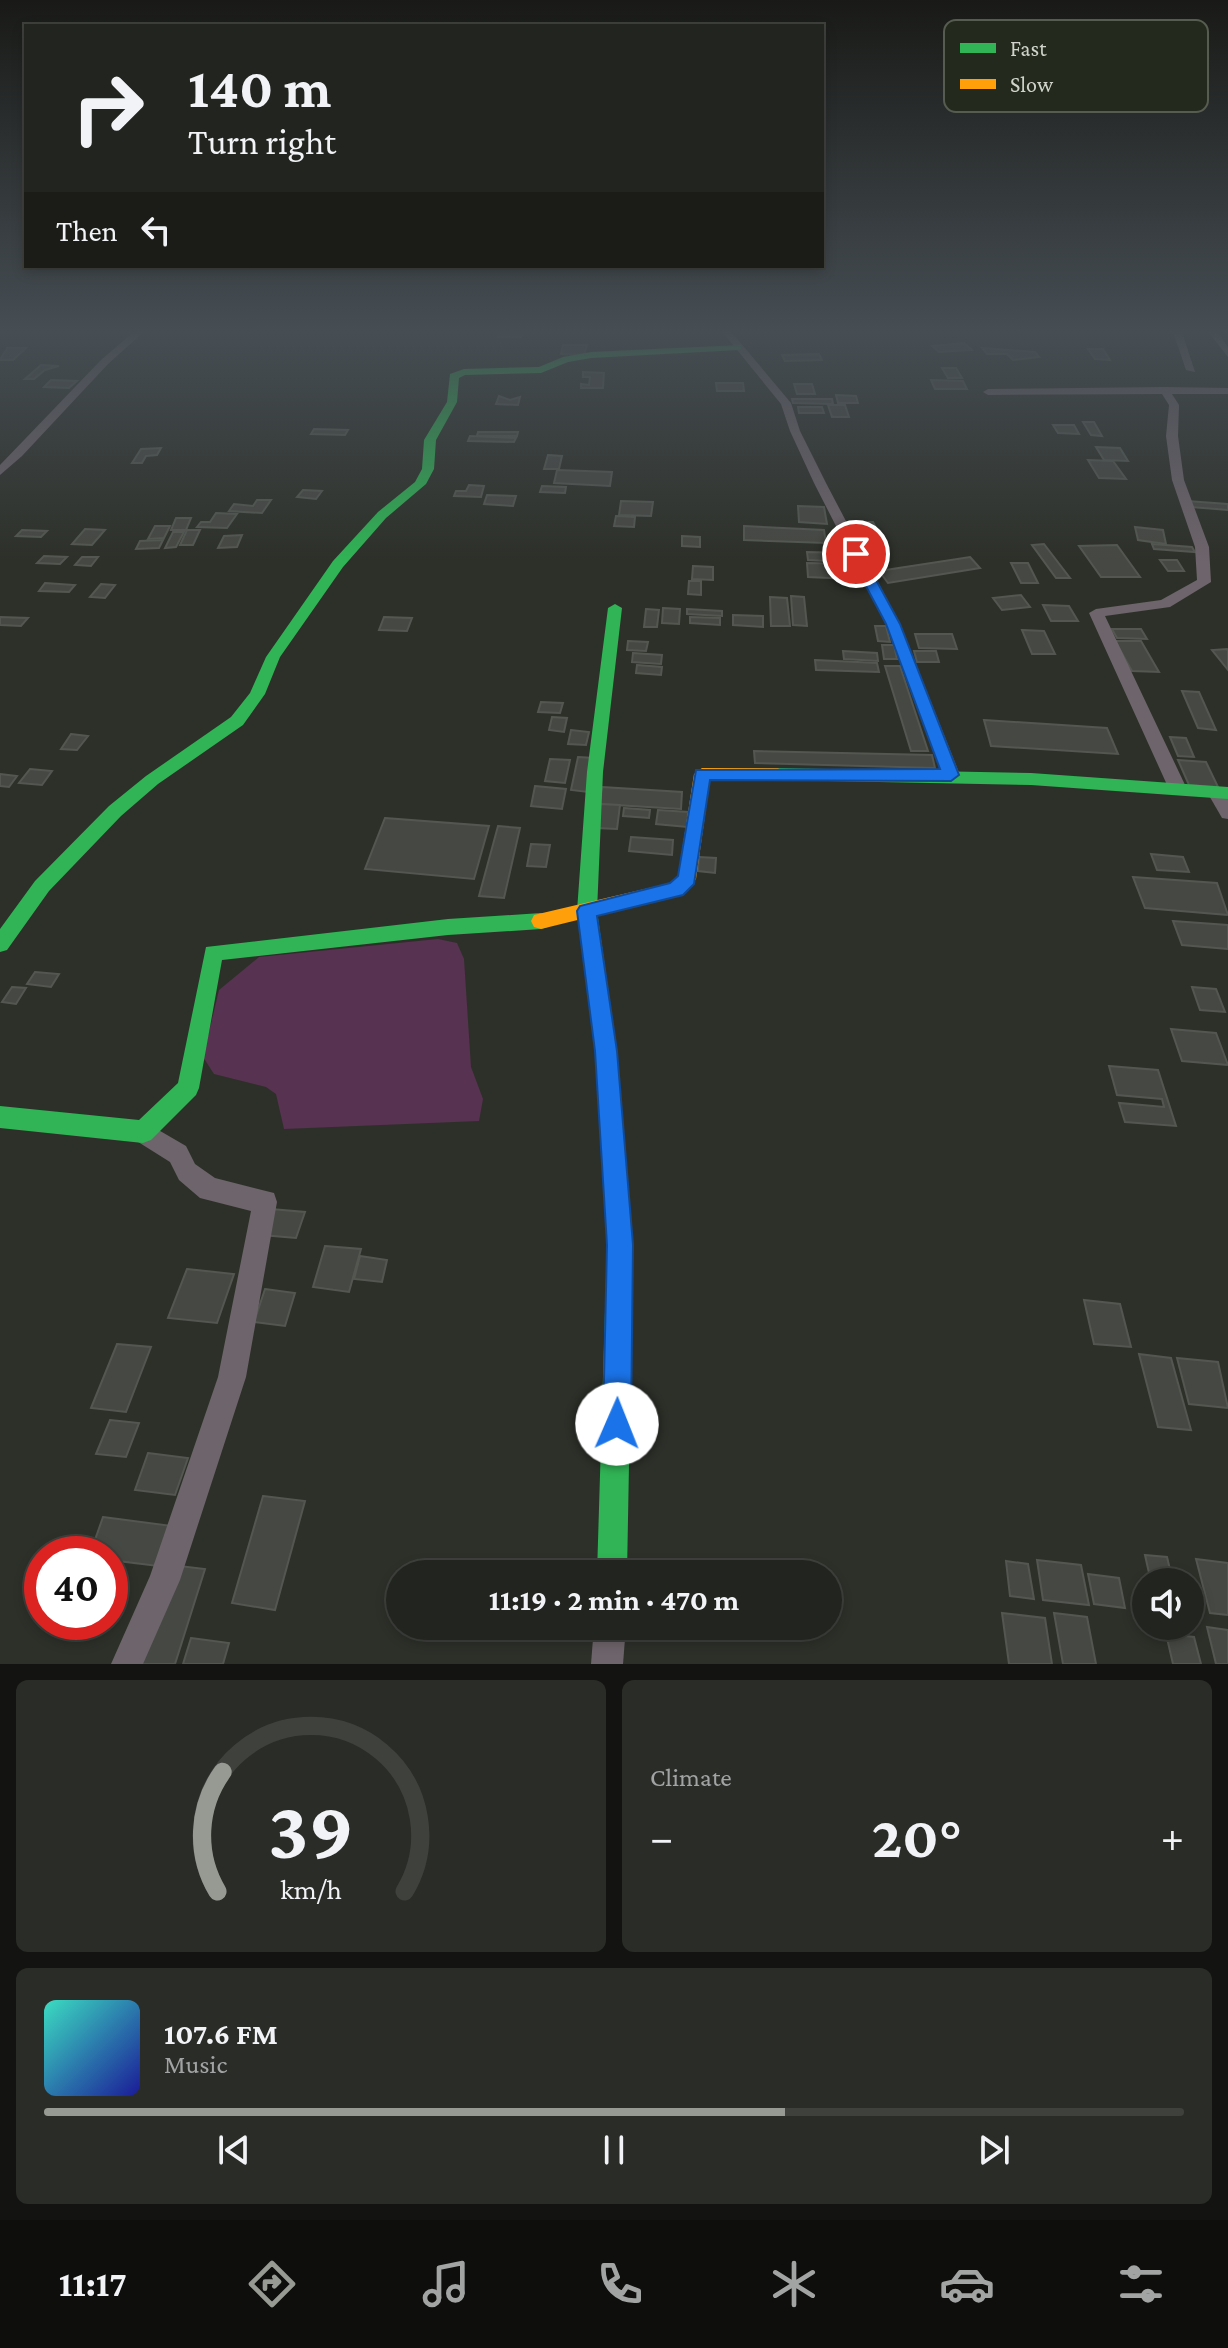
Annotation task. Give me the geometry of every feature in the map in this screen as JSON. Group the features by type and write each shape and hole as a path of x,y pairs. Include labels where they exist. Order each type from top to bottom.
{"street":[{"path":"0,471 34,441 64,407"},
{"path":"0,944 42,886 115,811 152,780 237,721 257,694 273,657 338,564 382,515 420,484 428,469 430,440 449,407"},
{"path":"787,407 795,431 820,483 893,624 951,775"},
{"path":"1174,407 1172,436 1178,480 1202,547 1204,582 1165,604 1096,613 1177,787"},
{"path":"612,1560 620,1245 606,1051 587,911 595,772 615,608"},
{"path":"143,1132 188,1088 213,953 448,927 552,920 676,889 687,879 702,774 951,775 1177,787 1222,792 1228,813"},
{"path":"0,1117 143,1132 178,1154 187,1172 209,1189 265,1202 232,1377 164,1580 127,1664"},
{"path":"607,1664 609,1640"}],"shaded area":[{"path":"438,939 457,943 464,959 471,1067 483,1099 479,1121 284,1129 276,1094 266,1087 214,1074 203,1057 219,990 259,957"}],"building":[{"path":"798,407 822,407 824,413 799,413"},
{"path":"829,407 846,407 849,417 832,417"},
{"path":"1083,422 1094,422 1102,436 1091,435"},
{"path":"1053,425 1074,425 1079,434 1058,433"},
{"path":"314,429 348,430 345,435 311,434"},
{"path":"478,432 518,432 517,436 477,436"},
{"path":"470,436 516,438 514,442 468,441"},
{"path":"1096,447 1120,448 1128,461 1104,460"},
{"path":"161,448 157,455 146,456 142,463 132,463 141,449"},
{"path":"548,455 562,456 559,469 544,469"},
{"path":"1088,460 1113,461 1126,479 1099,478"},
{"path":"557,470 612,472 610,486 554,483"},
{"path":"469,485 484,486 481,497 454,496 456,491 466,491"},
{"path":"542,486 566,487 565,493 540,492"},
{"path":"303,490 322,491 316,499 297,497"},
{"path":"487,495 516,496 513,506 484,504"},
{"path":"257,500 271,500 262,513 229,511 234,504 253,506"},
{"path":"621,501 653,502 651,516 619,515"},
{"path":"1187,501 1228,504 1228,510 1191,507"},
{"path":"798,506 824,507 827,524 799,522"},
{"path":"216,513 237,514 227,528 197,527 201,522 210,522"},
{"path":"616,516 635,517 634,527 614,526"},
{"path":"176,518 191,518 186,530 171,530"},
{"path":"852,522 873,522 877,530 855,530"},
{"path":"155,526 170,526 164,538 148,539"},
{"path":"744,526 824,530 826,543 744,540"},
{"path":"1135,527 1163,530 1166,544 1138,540"},
{"path":"85,529 105,530 92,545 72,544"},
{"path":"22,530 47,531 41,537 16,536"},
{"path":"187,530 200,530 193,545 180,545"},
{"path":"173,532 184,532 176,547 165,548"},
{"path":"242,535 237,547 218,548 224,536"},
{"path":"682,536 700,537 700,547 682,546"},
{"path":"163,540 159,548 136,549 140,541"},
{"path":"1044,544 1070,578 1056,578 1032,545"},
{"path":"1152,544 1192,547 1195,552 1154,549"},
{"path":"1117,545 1140,577 1101,577 1079,546"},
{"path":"807,552 845,553 846,562 808,560"},
{"path":"44,556 67,557 60,564 37,563"},
{"path":"82,557 98,557 91,566 75,565"},
{"path":"970,557 980,568 888,583 879,571"},
{"path":"1160,560 1177,560 1184,571 1168,571"},
{"path":"807,563 849,564 851,579 808,577"},
{"path":"1011,563 1028,563 1038,583 1021,583"},
{"path":"693,566 713,567 713,580 692,579"},
{"path":"689,581 701,581 701,595 688,594"},
{"path":"45,583 75,585 69,592 39,591"},
{"path":"101,584 115,585 105,598 90,597"},
{"path":"1021,595 1030,607 1002,610 993,598"},
{"path":"791,596 804,597 807,626 793,625"},
{"path":"770,597 787,598 790,626 771,626"},
{"path":"1043,605 1069,606 1078,621 1051,621"},
{"path":"663,608 680,609 679,624 662,623"},
{"path":"646,609 659,610 657,627 644,627"},
{"path":"687,609 722,611 722,616 687,614"},
{"path":"733,615 763,616 763,627 733,625"},
{"path":"0,617 28,618 21,626 0,625"},
{"path":"384,617 412,618 407,631 379,630"},
{"path":"690,617 720,618 720,625 690,623"},
{"path":"875,626 886,626 890,642 878,641"},
{"path":"1112,629 1141,629 1147,639 1117,638"},
{"path":"1022,630 1044,631 1055,654 1032,654"},
{"path":"915,634 952,634 957,649 919,648"},
{"path":"628,641 648,642 646,651 627,650"},
{"path":"1115,641 1141,641 1159,672 1132,671"},
{"path":"882,645 894,645 897,659 884,659"},
{"path":"1212,650 1228,651 1228,670"},
{"path":"843,651 877,653 878,661 844,659"},
{"path":"914,651 936,651 939,662 917,662"},
{"path":"633,653 662,655 661,664 632,662"},
{"path":"815,660 877,663 879,672 816,670"},
{"path":"637,665 662,667 661,675 636,673"},
{"path":"885,666 900,666 928,751 911,751"},
{"path":"1182,691 1199,692 1216,730 1198,728"},
{"path":"541,702 563,703 560,713 538,712"},
{"path":"552,717 567,718 564,732 549,730"},
{"path":"984,720 1107,728 1118,754 991,746"},
{"path":"571,730 589,732 586,745 568,744"},
{"path":"71,734 88,736 77,750 61,749"},
{"path":"1170,737 1186,738 1194,757 1178,756"},
{"path":"754,751 932,755 935,768 755,763"},
{"path":"578,757 594,758 588,792 571,790"},
{"path":"550,759 570,760 565,783 545,781"},
{"path":"1178,760 1206,762 1218,787 1189,785"},
{"path":"30,769 52,771 42,785 19,783"},
{"path":"0,774 17,776 9,787 0,786"},
{"path":"535,786 566,789 562,809 531,806"},
{"path":"602,787 682,792 681,809 599,804"},
{"path":"599,804 620,805 617,829 596,828"},
{"path":"624,808 650,810 649,818 623,816"},
{"path":"658,810 688,812 687,827 656,824"},
{"path":"385,818 489,826 474,879 365,869"},
{"path":"498,826 520,828 504,898 479,896"},
{"path":"631,837 673,840 672,855 629,851"},
{"path":"531,844 550,845 546,867 527,866"},
{"path":"1151,854 1183,857 1189,872 1157,870"},
{"path":"699,857 716,858 715,873 698,871"},
{"path":"1133,877 1217,883 1228,915 1145,908"},
{"path":"1173,921 1228,925 1228,949 1182,945"},
{"path":"35,972 59,974 51,987 27,984"},
{"path":"12,987 26,988 16,1004 2,1002"},
{"path":"1192,987 1216,989 1225,1012 1200,1010"},
{"path":"1171,1029 1216,1033 1228,1065 1182,1061"},
{"path":"1109,1066 1158,1070 1176,1126 1125,1122 1119,1103 1164,1107 1162,1099 1117,1095"},
{"path":"271,1209 305,1212 296,1238 262,1235"},
{"path":"325,1246 361,1249 349,1292 313,1287"},
{"path":"360,1256 387,1260 382,1282 354,1279"},
{"path":"187,1269 234,1274 217,1323 168,1318"},
{"path":"265,1289 295,1293 285,1326 254,1322"},
{"path":"1084,1300 1120,1304 1131,1347 1094,1344"},
{"path":"117,1344 151,1347 126,1412 91,1408"},
{"path":"1139,1354 1171,1358 1191,1430 1158,1427"},
{"path":"1177,1358 1218,1362 1228,1408 1189,1404"},
{"path":"110,1420 139,1423 126,1457 96,1454"},
{"path":"148,1453 188,1458 175,1495 135,1490"},
{"path":"263,1496 305,1501 275,1610 232,1603"},
{"path":"103,1517 172,1526 158,1566 128,1562 128,1536 96,1536"},
{"path":"1145,1555 1167,1557 1170,1568 1148,1568"},
{"path":"1196,1559 1228,1563 1228,1615 1210,1613 1204,1590 1204,1568 1198,1568"},
{"path":"1037,1560 1081,1565 1089,1605 1043,1600"},
{"path":"1006,1561 1028,1564 1034,1599 1010,1596"},
{"path":"171,1565 205,1569 175,1664 138,1664"},
{"path":"1088,1574 1119,1578 1125,1608 1094,1604"},
{"path":"1002,1613 1045,1618 1052,1664 1009,1664"},
{"path":"1054,1613 1087,1617 1096,1664 1063,1664"},
{"path":"1207,1627 1228,1630 1228,1664 1216,1664"},
{"path":"191,1638 229,1643 223,1664 183,1664"},
{"path":"1167,1640 1195,1640 1201,1664 1173,1664"}],"traffic: fast":[{"path":"0,944 42,886 115,811 152,780 237,721 257,694 273,657 338,564 382,515 420,484 428,469 430,440 449,407"},
{"path":"612,1560 620,1245 606,1051 587,911 595,772 615,608"},
{"path":"778,774 1031,779 1228,793"},
{"path":"0,1117 143,1132 188,1088 213,953 448,927 541,921"}],"traffic: slow":[{"path":"541,921 676,889 687,879 702,774 778,774"}],"route":[{"path":"617,1424 620,1245 606,1051 587,911 676,889 687,879 689,848 696,827 699,779 702,774 951,775 893,624 856,554"}]}
